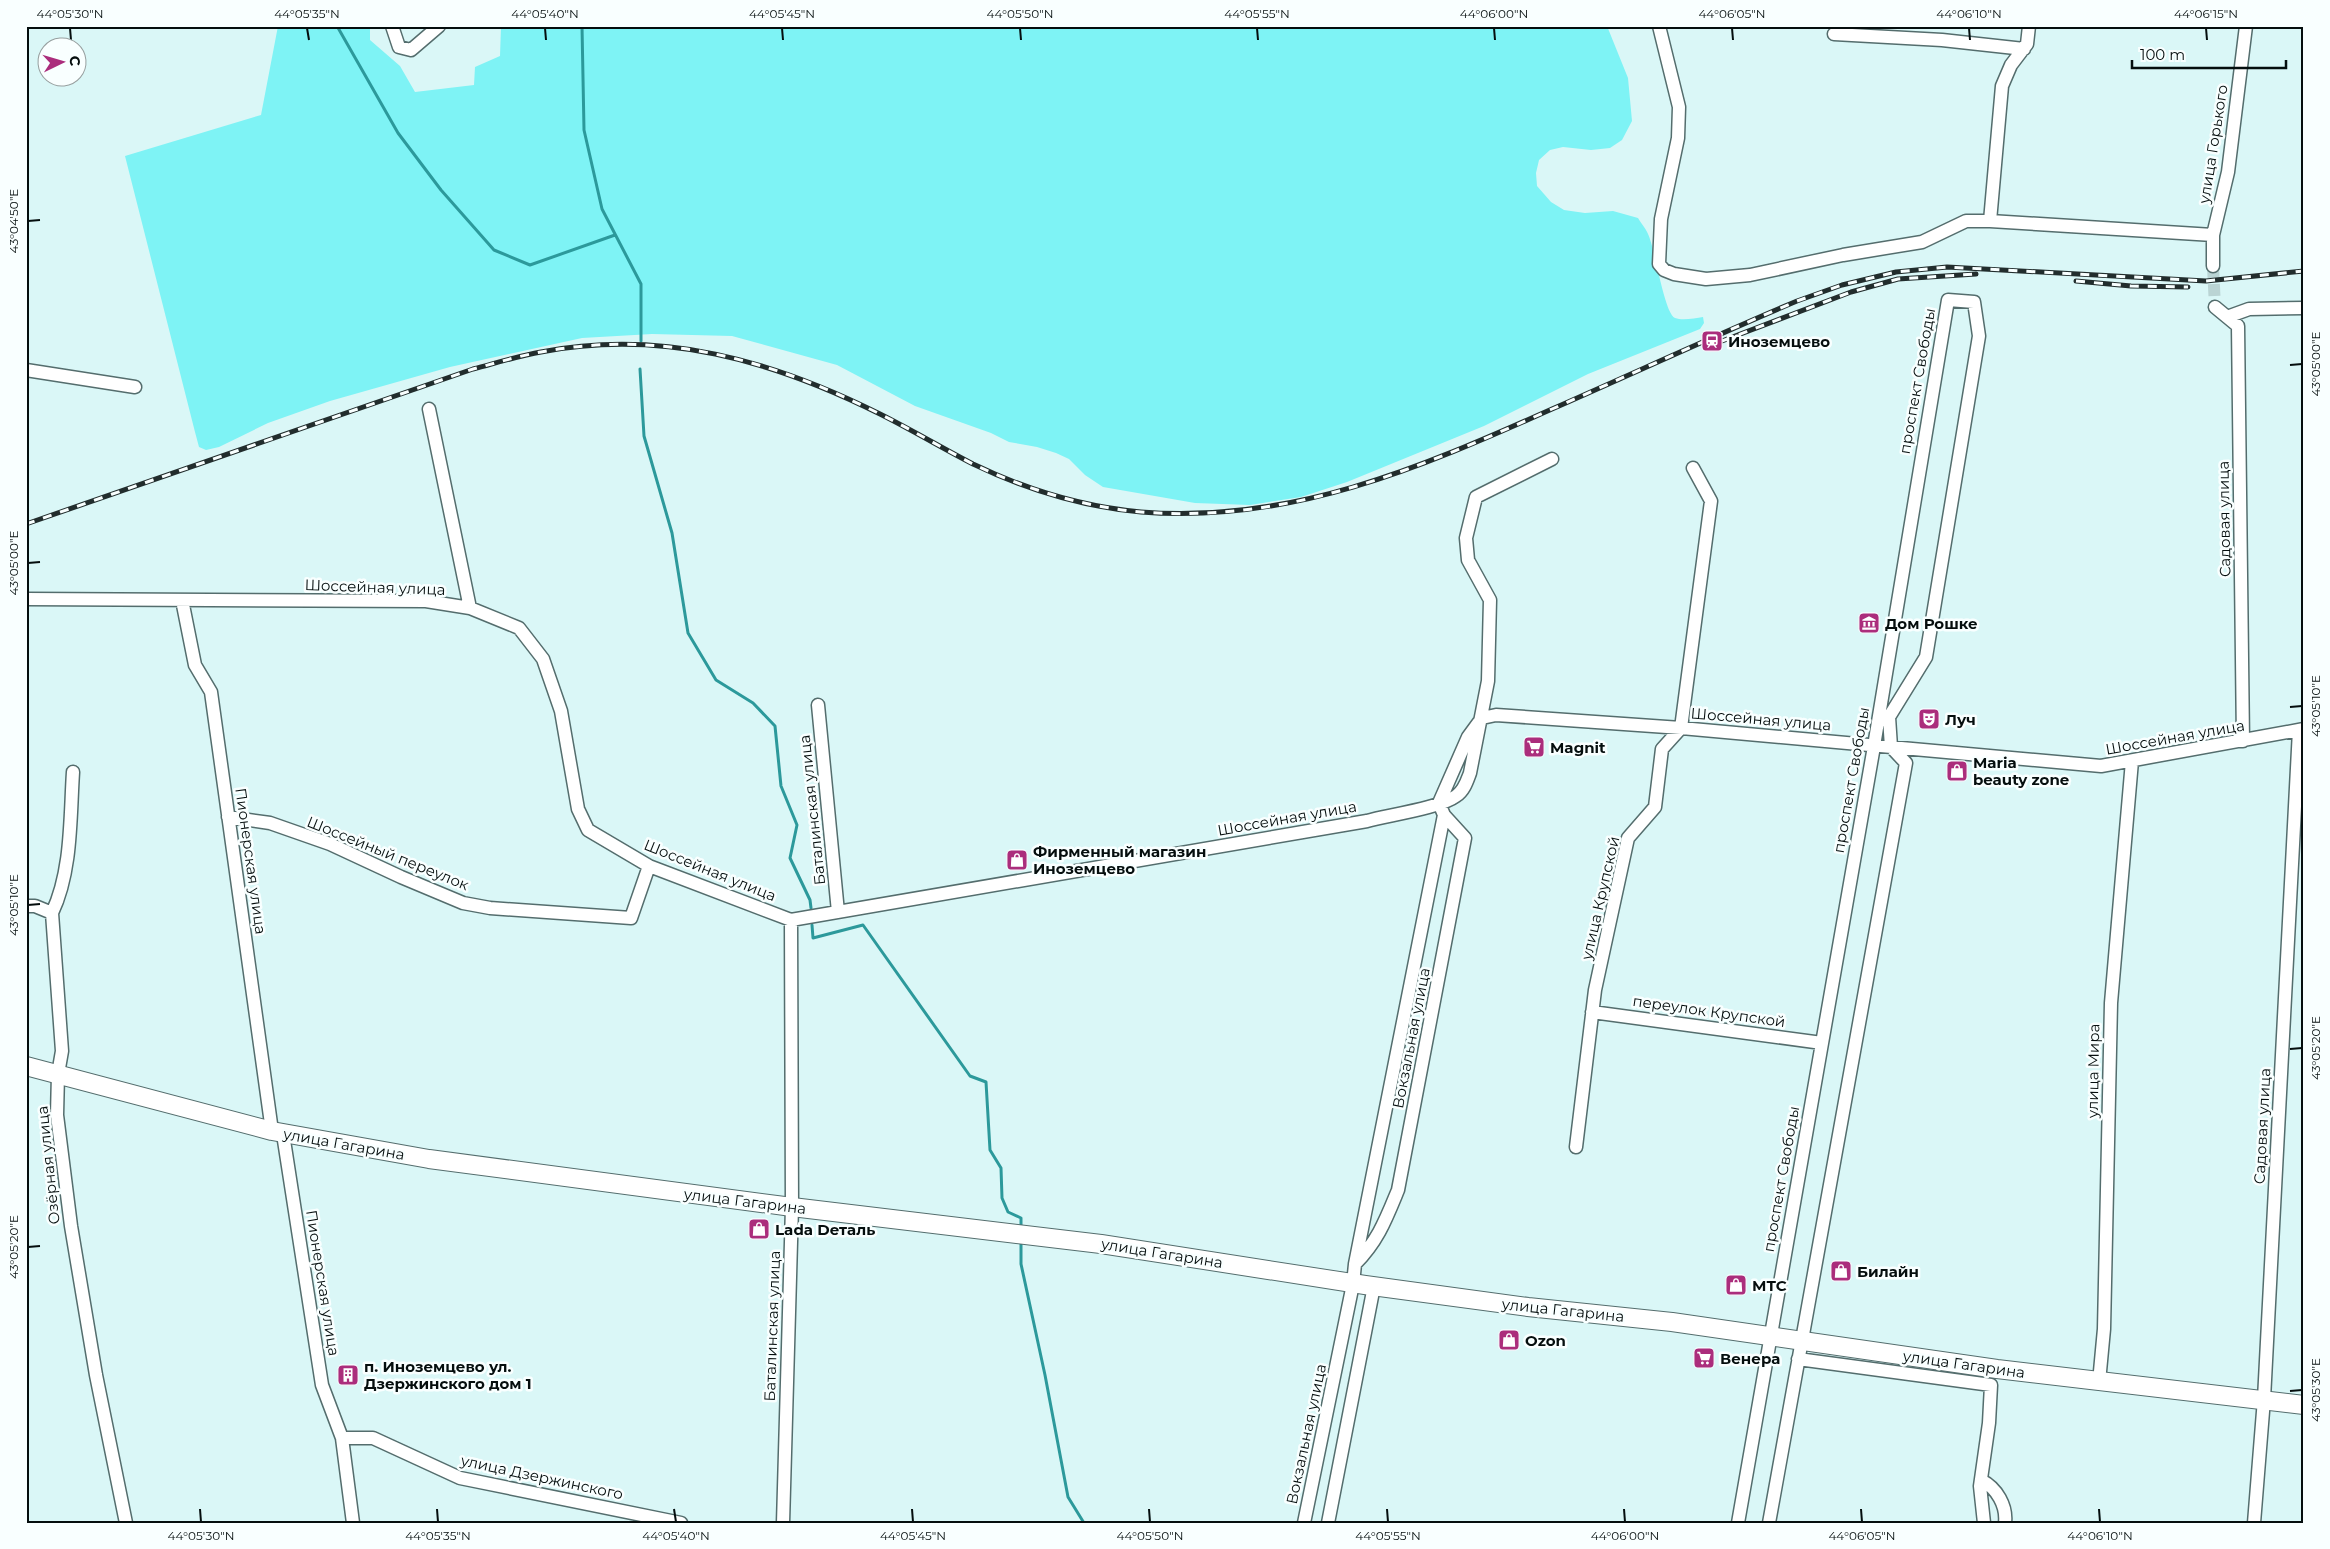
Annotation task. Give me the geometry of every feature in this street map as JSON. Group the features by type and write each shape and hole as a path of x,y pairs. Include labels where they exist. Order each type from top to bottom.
{"main road":[{"name":"улица Гагарина","path":"26,1066 277,1133 429,1159 792,1207 1101,1244 1354,1284 1528,1307 1672,1322 1770,1338 2099,1382 2264,1399 2304,1405"}],"street":[{"path":"392,26 399,47 411,50 439,26"},
{"path":"1659,26 1679,106 1678,138 1661,219 1659,264 1664,270 1674,274 1706,278 1750,275 1843,255 1922,242 1966,221 2213,235"},
{"path":"1990,221 2002,86 2011,64 2027,44 2029,26"},
{"name":"улица Горького","path":"2213,266 2213,235 2228,172 2246,26"},
{"path":"1834,34 1860,32 2024,48"},
{"name":"проспект Свободы","path":"1738,1523 1822,1043 1948,300 1974,302 1978,336 1926,656 1889,717 1891,747"},
{"name":"Садовая улица","path":"2215,307 2238,326 2243,741"},
{"path":"2227,317 2249,309 2304,308"},
{"path":"26,370 135,387"},
{"path":"429,409 470,608"},
{"path":"1442,809 1464,787 1470,773 1488,681 1490,600 1468,560 1466,538 1476,497 1552,459"},
{"path":"1681,728 1711,501 1693,468"},
{"name":"Шоссейная улица","path":"26,599 426,601 470,608 519,628 543,659 561,711 578,809 588,830 649,866 791,920 1442,809"},
{"name":"Пионерская улица","path":"182,600 195,665 211,692 228,817 277,1133 322,1385 342,1438 353,1523"},
{"name":"Баталинская улица","path":"818,705 838,912"},
{"name":"Шоссейная улица","path":"1482,718 1496,715 1681,728 2101,766 2301,729"},
{"name":"улица Крупской","path":"1576,1147 1592,1012 1628,838 1655,806 1662,750 1681,728"},
{"name":"Садовая улица","path":"2254,1523 2264,1399 2301,729"},
{"path":"1769,1523 1906,763 1891,747"},
{"name":"улица Мира","path":"2099,1382 2104,1329 2111,1003 2132,761"},
{"name":"Озёрная улица","path":"73,772 66,860 60,896 52,913 62,1051 58,1074 57,1115 71,1226 96,1375 126,1523"},
{"name":"Вокзальная улица","path":"1355,1264 1371,1248 1381,1232 1398,1190 1465,838 1442,809"},
{"name":"Вокзальная улица","path":"1304,1523 1354,1284 1355,1264 1442,809"},
{"name":"Шоссейный переулок","path":"228,817 270,823 330,844 401,878 463,903 490,908 631,918 649,866"},
{"path":"26,906 35,906 52,913"},
{"name":"Баталинская улица","path":"783,1523 792,1207 791,920"},
{"name":"переулок Крупской","path":"1592,1012 1822,1043"},
{"path":"1328,1523 1374,1286"},
{"path":"1798,1359 1991,1385 1989,1423 1981,1480 1984,1523"},
{"name":"улица Дзержинского","path":"342,1438 373,1438 460,1478 681,1523"},
{"path":"1981,1480 1990,1485 1998,1495 2006,1511 2004,1523"}],"shaded area":[{"path":"278,26 370,26 370,40 400,66 415,92 474,85 475,67 500,56 501,26 1607,26 1628,78 1632,121 1622,140 1610,148 1591,150 1563,147 1550,150 1539,160 1536,173 1537,186 1551,202 1564,210 1585,213 1613,211 1638,218 1651,241 1663,293 1671,314 1675,318 1682,319 1703,317 1704,323 1700,329 1588,374 1484,426 1347,482 1301,497 1250,505 1195,503 1103,487 1085,475 1069,459 1056,453 1037,447 1009,442 991,433 915,406 837,365 732,336 652,334 582,338 450,367 330,401 268,423 219,447 206,450 199,447 125,156 261,115"}],"waterway":[{"path":"337,26 398,133 441,190 494,250 530,265 615,235"},
{"path":"582,26 584,130 602,209 641,284 641,341"},
{"path":"640,369 644,436 672,533 688,633 716,680 753,703 775,726 781,786 797,825 790,858 810,900 811,908"},
{"path":"812,925 813,938 863,925 970,1076 986,1082 990,1150 1001,1168 1002,1198 1008,1212 1021,1218 1021,1228"},
{"path":"1021,1239 1021,1264 1045,1375 1068,1497 1084,1523"}],"tunnel":[{"path":"2213,266 2215,307"}],"railway":[{"path":"26,524 473,369 541,352 586,346 630,344 673,347 715,354 798,378 880,414 973,464 1055,496 1098,506 1141,512 1196,513 1250,509 1302,500 1353,487 1403,471 1503,431 1797,301 1842,285 1896,272 1947,267 2206,281 2304,271"},
{"path":"1722,341 1851,292 1898,279 1976,274"},
{"path":"2076,281 2131,286 2188,287"}],"place":[{"name":"Иноземцево","path":"1712,341"},
{"name":"Дом Рошке","path":"1869,623"},
{"name":"Луч","path":"1929,719"},
{"name":"Magnit","path":"1534,747"},
{"name":"Maria beauty zone","path":"1957,771"},
{"name":"Фирменный магазин Иноземцево","path":"1017,860"},
{"name":"Lada Dеталь","path":"759,1229"},
{"name":"Билайн","path":"1841,1271"},
{"name":"МТС","path":"1736,1285"},
{"name":"Ozon","path":"1509,1340"},
{"name":"Венера","path":"1704,1358"},
{"name":"п. Иноземцево ул. Дзержинского дом 1","path":"348,1375"}]}
